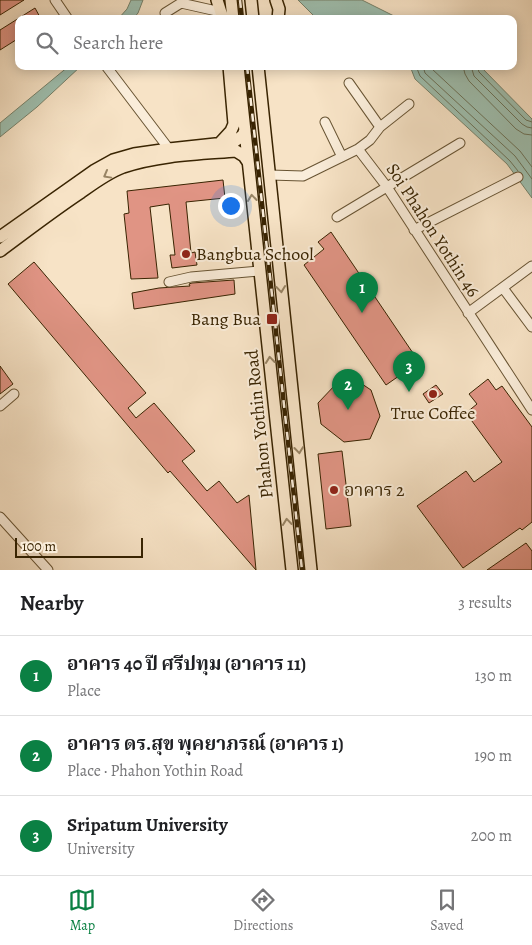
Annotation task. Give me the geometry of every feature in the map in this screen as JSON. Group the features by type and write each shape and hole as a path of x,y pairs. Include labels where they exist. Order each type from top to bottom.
{"main road":[{"path":"217,0 222,15"},
{"path":"231,0 233,15"},
{"path":"251,0 253,15"},
{"path":"276,0 279,9 278,15"},
{"path":"219,144 231,131 234,124 235,116 229,70"},
{"name":"Phahon Yothin Road","path":"238,70 292,570"},
{"name":"Phahon Yothin Road","path":"258,70 311,569"},
{"path":"266,70 274,139 268,161"},
{"path":"0,237 95,170 114,160 134,154 156,155 234,142 243,135 245,130"},
{"path":"170,153 236,150 244,156 248,164"},
{"path":"0,251 103,177 156,155"},
{"path":"298,570 311,569"}],"street":[{"path":"55,0 65,15"},
{"path":"165,13 181,3 222,15"},
{"path":"109,70 170,153"},
{"path":"349,84 380,127"},
{"path":"270,175 303,176 358,149 370,140 380,127 409,104"},
{"path":"326,122 342,157"},
{"path":"337,217 460,143"},
{"name":"Soi Phahon Yothin 46","path":"358,149 388,187 532,410"},
{"path":"414,230 518,177"},
{"path":"468,313 532,266"},
{"path":"169,282 191,277 260,272"},
{"path":"503,288 532,327"},
{"path":"0,406 14,394"},
{"path":"0,518 48,570"}],"water":[{"path":"131,0 143,0 136,15 122,15"},
{"path":"298,0 362,0 392,15 313,15"},
{"path":"64,70 77,70 37,107 0,137 0,123"},
{"path":"412,70 484,70 532,119 532,198 507,164 415,79"}],"building":[{"path":"0,0 24,0 0,15"},
{"path":"35,8 39,15 24,15"},
{"path":"15,21 15,41 0,50 0,30"},
{"path":"223,180 225,198 186,202 191,253 195,252 197,265 172,268 170,255 175,255 169,204 150,207 158,278 131,279 124,214 129,213 127,191"},
{"path":"331,232 419,362 386,385 304,265 324,249 318,242"},
{"path":"34,262 146,393 128,408 136,418 154,403 195,451 182,461 207,491 219,481 237,503 249,495 256,570 170,471 168,473 8,284"},
{"path":"234,280 235,294 134,309 132,293 159,288 190,286 189,284 192,283"},
{"path":"0,366 13,384 0,394"},
{"path":"353,378 371,390 380,416 370,439 344,442 321,424 318,403 337,383"},
{"path":"488,379 496,390 502,386 532,427 532,522 522,530 520,528 463,568 417,506 466,471 474,482 502,462 466,413 477,404 469,394"},
{"name":"True Coffee","path":"436,385 443,394 429,403 423,394"},
{"name":"อาคาร 2","path":"342,451 351,526 326,529 318,454"},
{"path":"526,543 532,551 532,570 487,570"}],"railway":[{"path":"240,0 242,15"},
{"path":"247,70 302,570"}],"place":[{"name":"Bangbua School","path":"186,254"},
{"name":"อาคาร 40 ปี ศรีปทุม (อาคาร 11)","path":"362,313"},
{"name":"Bang Bua","path":"272,319"},
{"name":"Sripatum University","path":"409,392"},
{"name":"True Coffee","path":"433,394"},
{"name":"อาคาร ดร.สุข พุคยาภรณ์ (อาคาร 1)","path":"348,410"},
{"name":"อาคาร 2","path":"334,490"}]}
